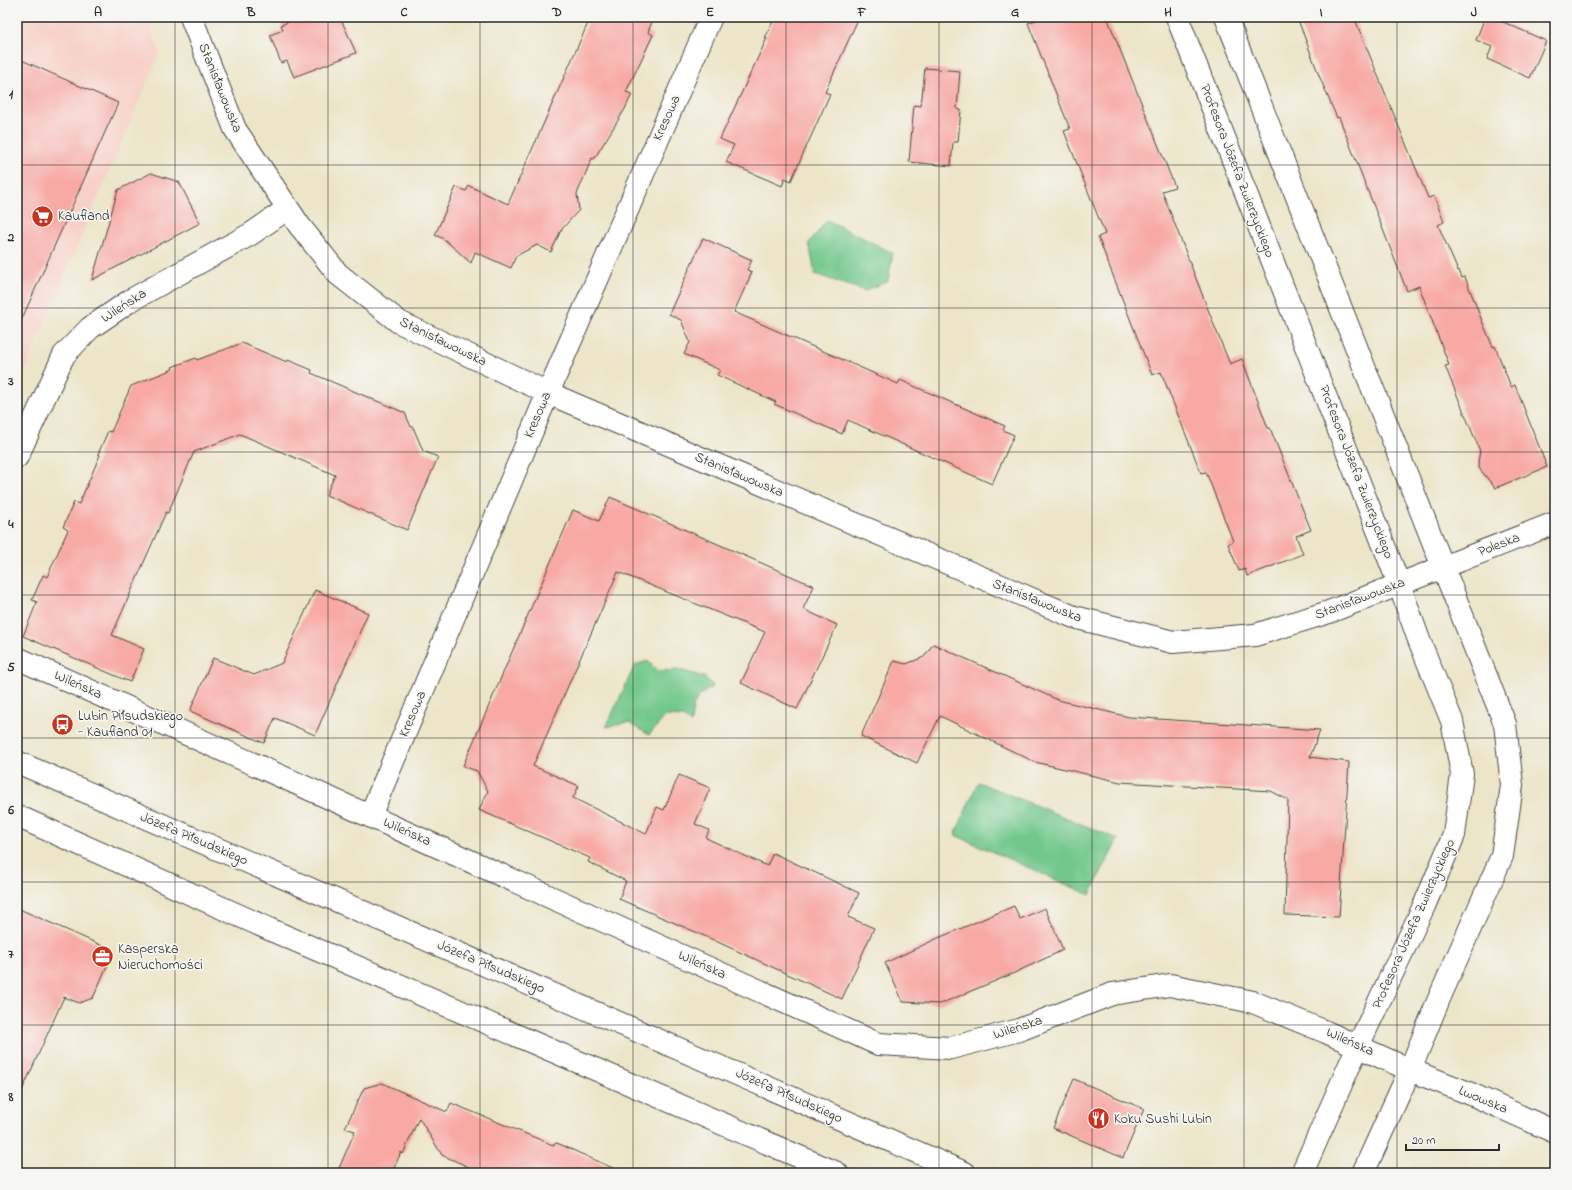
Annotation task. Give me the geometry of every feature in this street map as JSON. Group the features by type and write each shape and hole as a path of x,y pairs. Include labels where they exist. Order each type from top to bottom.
{"street":[{"name":"Stanisławowska","path":"191,17 235,129 287,209 338,274 399,322 548,394 1074,617 1173,642 1255,635 1329,612 1442,566"},
{"name":"Kresowa","path":"370,816 548,394 712,17"},
{"name":"Profesora Józefa Zwierzyckiego","path":"1177,17 1400,584 1419,640 1452,721 1462,774 1454,835 1424,906 1358,1046 1302,1173"},
{"path":"1226,17 1505,724 1512,785 1502,856 1438,1001 1410,1070 1363,1173"},
{"name":"Wileńska","path":"17,457 64,355 90,328 131,300 251,234 287,209"},
{"name":"Poleska","path":"1442,566 1555,523"},
{"name":"Wileńska","path":"17,658 878,1044 951,1048 1020,1030 1112,994 1170,985 1253,1002 1358,1046 1410,1070"},
{"name":"Józefa Piłsudskiego","path":"17,762 965,1173"},
{"path":"17,816 278,932 837,1173"},
{"name":"Lwowska","path":"1410,1070 1471,1094 1555,1132"}],"shaded area":[{"path":"17,17 146,17 160,52 17,388"}],"green space":[{"path":"827,220 893,253 888,281 865,291 815,274 809,243"},
{"path":"648,661 658,671 680,670 704,677 714,686 703,693 696,701 691,723 683,717 666,716 649,735 628,722 606,727 635,665"},
{"path":"978,782 1118,839 1090,895 955,835"}],"building":[{"path":"300,17 340,17 356,53 294,77 287,61 281,63 270,35 283,30 281,25"},
{"path":"595,17 654,17 648,32 653,35 626,92 632,94 625,109 594,159 592,158 577,194 579,210 561,230 551,252 537,245 516,256 511,268 475,252 471,263 444,239 435,235 456,187 466,191 469,186 508,204 588,23 592,24"},
{"path":"775,17 859,17 825,92 830,94 791,181 785,178 782,186 726,162 734,145 720,139 767,38 765,38"},
{"path":"1044,17 1107,17 1175,187 1162,191 1216,330 1230,364 1242,359 1268,428 1270,428 1311,530 1296,536 1303,554 1247,576 1245,569 1239,571 1228,544 1233,541 1206,472 1201,473 1161,372 1152,375 1098,237 1105,234 1064,131 1070,129 1028,23"},
{"path":"1297,17 1354,17 1428,198 1434,196 1444,222 1438,225 1458,271 1459,270 1462,278 1465,277 1482,321 1493,347 1495,346 1511,387 1515,385 1547,467 1495,488 1479,468 1478,462 1480,451 1445,366 1449,365 1419,286 1407,291 1339,117 1337,118 1320,78"},
{"path":"1485,17 1492,17 1546,41 1530,78 1487,59 1492,47 1476,40"},
{"name":"Kaufland","path":"17,58 118,103 17,330"},
{"path":"925,68 960,71 957,109 961,110 958,142 953,142 951,166 909,162 914,105 921,106"},
{"path":"151,173 179,182 200,223 92,280 118,190"},
{"path":"703,238 752,260 747,270 752,272 734,312 898,384 900,380 1005,426 1003,430 1014,435 992,484 848,420 842,434 774,404 776,402 717,375 720,370 684,354 690,342 681,320 669,314"},
{"path":"242,343 287,362 288,360 312,370 311,373 405,413 411,427 413,427 423,451 438,457 407,530 326,495 335,475 240,434 194,452 168,513 166,512 112,635 144,649 130,682 23,636 37,602 32,600 43,575 47,577 68,530 63,527 74,502 79,504 100,455 98,454 108,431 111,432 131,386 173,369 172,367 196,358 197,360"},
{"path":"610,497 814,586 803,609 837,625 797,709 741,683 765,632 618,572 533,766 579,786 573,798 646,834 657,807 664,810 679,775 710,788 695,824 709,830 706,838 767,866 773,853 859,893 848,917 874,928 842,999 698,933 619,899 626,881 588,862 590,858 479,810 488,791 477,771 463,766 573,510 599,521"},
{"path":"315,590 368,613 315,735 275,718 264,743 190,711 213,658 254,675 282,663"},
{"path":"933,644 1058,700 1129,717 1320,730 1310,757 1349,762 1339,917 1285,915 1288,800 1271,791 1120,782 1035,762 940,716 917,763 861,736 894,661 906,664 924,657"},
{"path":"1014,906 1020,919 1045,908 1063,950 1012,974 940,1004 903,1002 885,963 936,939"},
{"path":"17,908 105,947 110,959 93,998 79,1003 64,997 17,1102"},
{"name":"Koku Sushi Lubin","path":"1074,1079 1144,1109 1123,1158 1053,1128"},
{"path":"382,1083 447,1112 451,1103 553,1145 557,1143 624,1173 482,1173 442,1155 419,1118 403,1154 401,1152 392,1173 337,1173 355,1131 345,1128 364,1088"}],"place":[{"name":"Kaufland","path":"42,216"},
{"name":"Lubin Piłsudskiego - Kaufland 01","path":"62,724"},
{"name":"Kasperska Nieruchomości","path":"102,957"},
{"name":"Koku Sushi Lubin","path":"1099,1119"}]}
